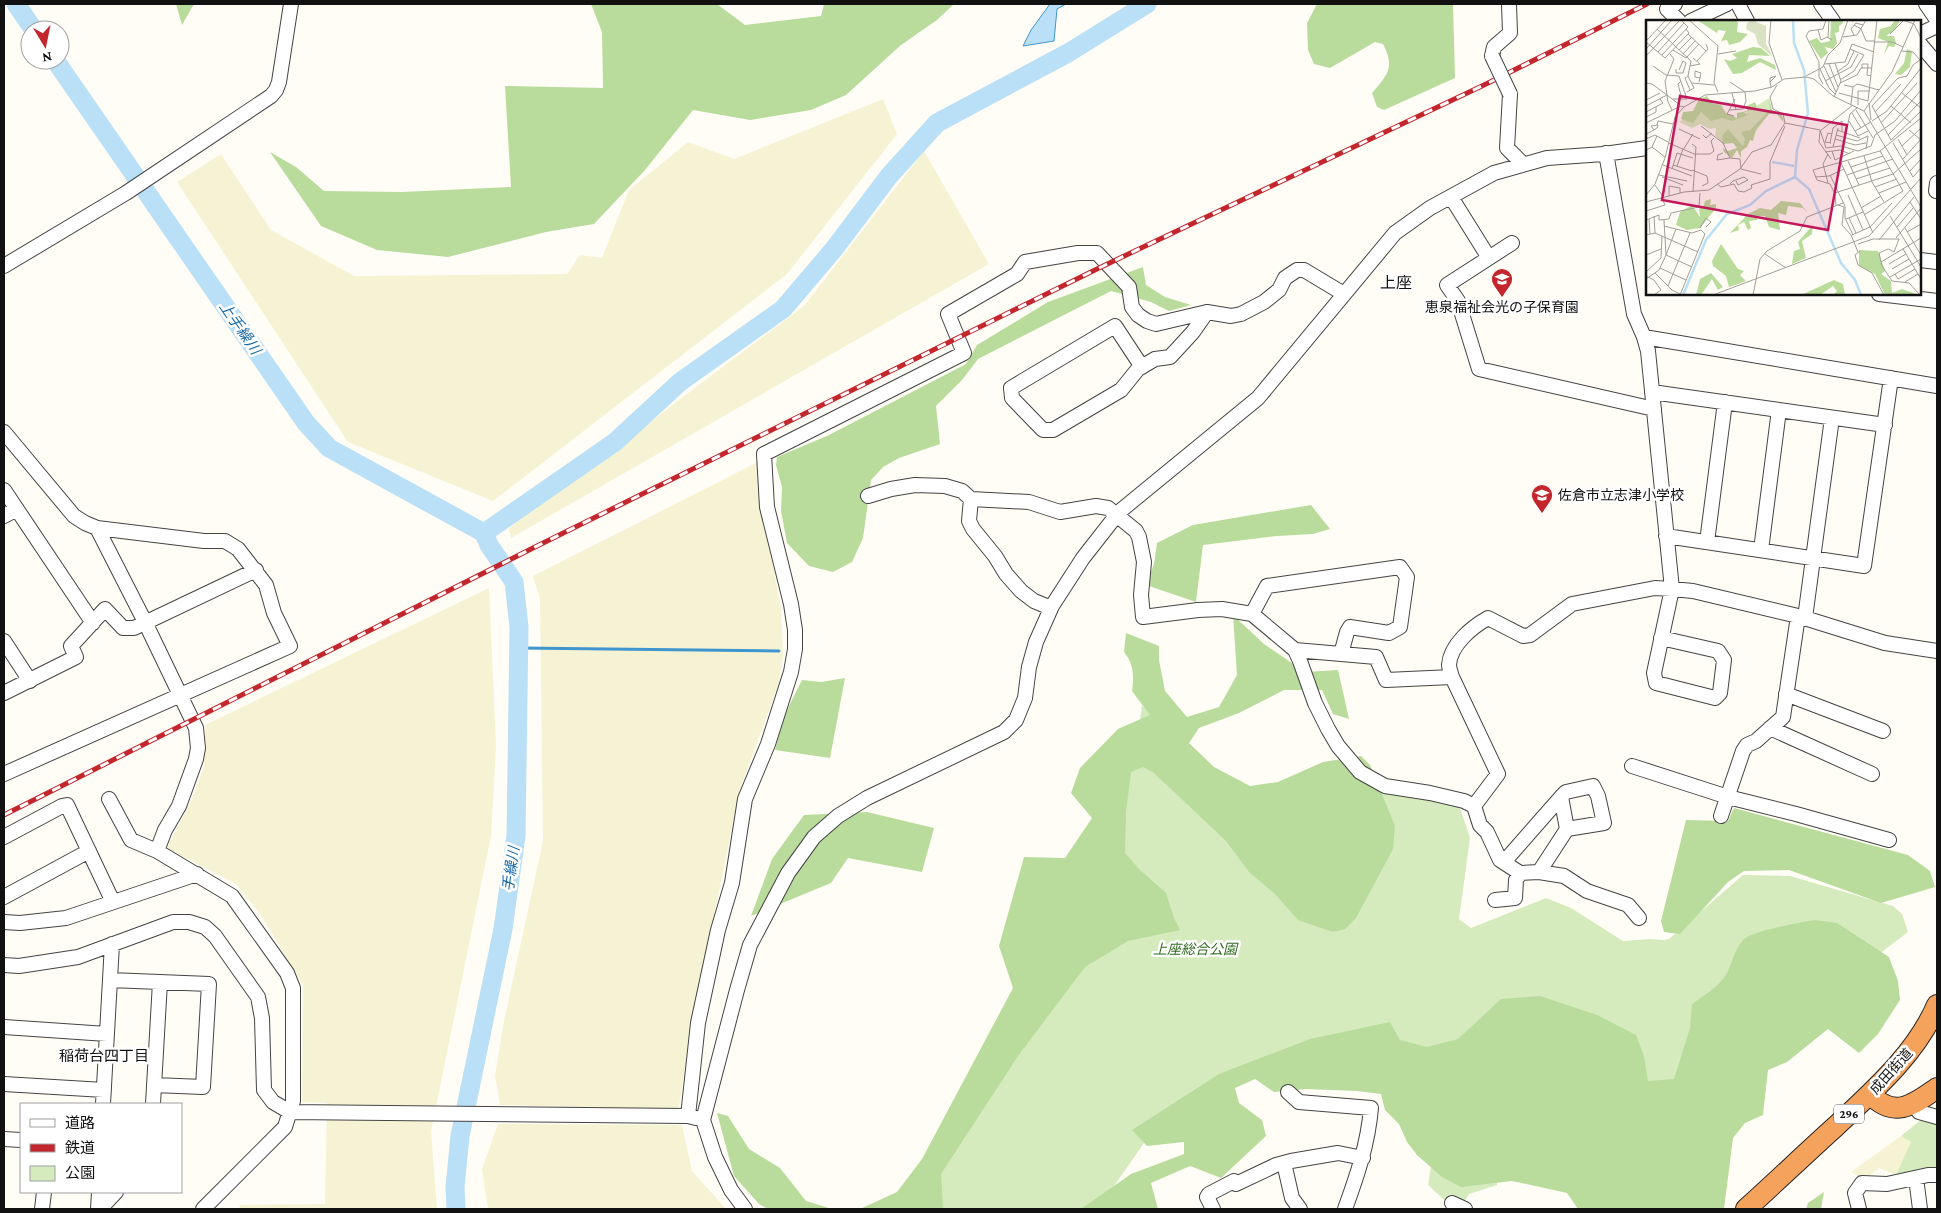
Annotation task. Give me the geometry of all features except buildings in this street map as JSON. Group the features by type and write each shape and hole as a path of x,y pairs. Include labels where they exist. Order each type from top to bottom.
{"highway":[{"name":"成田街道","path":"1746,1209 1870,1094 1902,1060 1914,1044 1937,1005"},
{"path":"1914,1104 1937,1088"},
{"name":"296","path":"1870,1094 1884,1105 1906,1107 1914,1104"}],"street":[{"path":"4,266 126,193 271,96 279,82 291,4"},
{"path":"1509,4 1510,33 1494,46 1492,56 1510,94 1507,148 1524,164"},
{"path":"1674,4 1667,9 1678,20"},
{"path":"1693,20 1727,4"},
{"path":"1738,4 1746,20"},
{"path":"1821,4 1832,20"},
{"path":"1926,4 1937,20"},
{"path":"1921,34 1937,26"},
{"path":"1921,45 1937,64"},
{"path":"745,1209 731,1190 715,1157 702,1120 750,945 788,873 814,837 838,816 867,798 1004,732 1016,720 1025,698 1036,642 1051,608 1083,558 1117,514 1258,398 1395,233 1430,208 1494,173 1547,158 1606,154 1646,148"},
{"path":"1606,154 1634,314 1648,351 1672,589 1661,638 1654,672 1656,683 1715,698 1720,694 1724,660 1718,651 1661,638"},
{"path":"1451,197 1489,258"},
{"path":"1512,243 1447,285 1458,301 1479,369 1654,409"},
{"path":"688,1116 698,1023 718,930 732,884 745,799 768,744 791,672 795,649 795,630 791,604 767,507 764,454 964,353 948,314 1017,274 1026,262 1078,253 1097,253 1129,287 1132,307 1138,315 1156,324 1207,312 1231,316 1241,314 1264,302 1279,290 1285,278 1297,270 1304,270 1344,294"},
{"path":"1921,260 1937,262"},
{"path":"1887,295 1937,301"},
{"path":"1142,367 1115,326 1011,388 1012,398 1043,430 1054,430 1121,390 1142,367 1155,359 1170,357 1193,332 1207,312"},
{"path":"1644,337 1937,386"},
{"path":"1666,536 1864,566 1891,378"},
{"path":"1652,392 1884,425"},
{"path":"1707,542 1725,402"},
{"path":"1761,550 1779,410"},
{"path":"1721,816 1743,751 1747,745 1756,741 1783,717 1813,557 1832,418"},
{"path":"4,432 74,516 85,523 97,528 204,541 225,541 238,549 266,585 274,613 290,646 4,774"},
{"path":"868,496 891,489 915,485 945,486 962,491 971,499 1029,502 1060,512 1096,506 1108,508 1136,531 1139,537 1144,562 1141,596 1143,617 1222,609 1252,614 1295,650 1315,703 1328,728 1343,753 1360,772 1385,786 1430,793 1464,801 1474,806 1480,825 1487,832 1495,851 1504,862 1520,873 1539,872 1564,876 1588,891 1628,905 1639,918"},
{"path":"4,490 93,623"},
{"path":"971,499 969,521 1006,574 1020,591 1034,601 1051,608"},
{"path":"4,516 17,509"},
{"path":"97,528 181,694 196,728 198,748 196,759 179,806 165,830 157,851"},
{"path":"1252,614 1267,586 1400,568 1407,577 1400,627 1389,633 1350,627 1341,654"},
{"path":"4,693 76,657 71,646 105,609 123,628 134,628 256,570"},
{"path":"1474,806 1498,774 1452,677 1449,666 1454,651 1466,634 1488,618 1524,636 1530,636 1572,604 1655,588 1672,589 1692,591 1801,617 1885,643 1937,651"},
{"path":"4,641 30,680"},
{"path":"1295,650 1376,657 1386,680 1452,677"},
{"path":"1786,694 1883,731"},
{"path":"1770,728 1872,774"},
{"path":"1632,766 1728,797 1889,840"},
{"path":"1504,862 1566,792 1593,786 1598,796 1604,823 1567,829"},
{"path":"1539,872 1567,829 1561,797"},
{"path":"109,798 131,840 157,851 232,896 288,973 293,988 293,1101 285,1127 203,1209"},
{"path":"4,837 67,805 114,902"},
{"path":"4,897 90,851"},
{"path":"1495,900 1516,898 1516,880 1520,873"},
{"path":"4,922 20,924 66,918 197,874"},
{"path":"4,965 19,966 78,957 172,922 190,922 205,927 215,936 258,997 262,1018 264,1090 273,1102 290,1112 688,1116 702,1120"},
{"path":"103,1103 112,944"},
{"path":"110,980 209,984 203,1087 154,1085"},
{"path":"153,1103 160,982"},
{"path":"4,1027 107,1034"},
{"path":"4,1084 104,1090"},
{"path":"1288,1092 1299,1102 1371,1108 1363,1158 1345,1209"},
{"path":"1914,1104 1919,1112 1937,1117"},
{"path":"4,1139 20,1140"},
{"path":"1213,1209 1206,1197 1209,1194 1234,1182 1236,1184 1284,1163 1338,1153 1363,1158"},
{"path":"1284,1163 1292,1198 1300,1209"},
{"path":"1859,1209 1856,1193 1862,1183 1887,1184 1928,1175 1937,1176"},
{"path":"1916,1178 1920,1209"},
{"path":"42,1209 44,1193"},
{"path":"98,1193 99,1209"},
{"path":"99,1209 115,1193"},
{"path":"1452,1203 1465,1209"}],"shaded area":[{"path":"883,99 897,134 787,274 493,501 348,442 177,182 221,154 271,230 354,276 567,274 580,255 602,258 629,190 688,142 734,159"},
{"path":"924,151 989,264 511,538 509,528 804,306"},
{"path":"760,461 762,511 781,608 783,656 779,683 740,789 692,1022 679,1107 671,1110 500,1105 495,1075 504,1021 543,841 540,599 533,576"},
{"path":"489,588 496,745 491,836 431,1131 437,1209 239,1209 240,1205 325,1204 327,1103 302,1102 303,985 261,915 236,884 167,848 191,801 204,767 205,725"},
{"path":"498,1124 682,1125 692,1171 726,1209 488,1209 482,1169"},
{"path":"1901,1136 1912,1142 1896,1175 1879,1168 1868,1177 1861,1177 1851,1172"}],"green space":[{"path":"176,4 194,4 182,25"},
{"path":"591,4 717,4 745,25 821,16 824,4 954,4 937,20 901,45 846,95 811,110 750,120 693,110 645,170 594,224 546,232 448,257 377,250 321,226 270,152 296,167 324,191 402,192 511,187 505,86 603,88 602,32"},
{"path":"1317,4 1453,4 1455,78 1384,110 1377,107 1372,93 1386,76 1389,65 1387,52 1383,44 1375,42 1330,68 1314,64 1308,50 1307,23"},
{"path":"1143,267 1146,285 1165,297 1191,305 1169,311 1151,302 1111,291 978,359 962,380 936,406 940,444 899,458 883,467 871,480 863,538 852,562 833,572 809,566 787,543 781,511 782,487 776,465 777,457 829,435 966,364 977,345 1048,302"},
{"path":"1311,505 1330,529 1313,534 1277,536 1203,545 1196,602 1146,585 1154,564 1157,543 1193,525"},
{"path":"1233,615 1264,644 1305,672 1338,670 1349,719 1333,714 1322,690 1284,690 1239,713 1199,728 1189,743 1214,767 1250,786 1278,782 1323,762 1361,756 1370,765 1395,826 1393,849 1356,918 1345,929 1333,932 1298,920 1275,894 1249,872 1226,841 1154,773 1143,767 1131,772 1126,812 1125,853 1140,870 1166,893 1180,930 1128,941 1085,967 1018,1056 941,1174 943,1209 860,1209 897,1192 922,1159 1013,988 999,946 1024,857 1065,858 1092,818 1071,793 1080,768 1118,729 1150,715 1132,691 1133,671 1130,661 1124,652 1126,633 1159,646 1159,660 1165,691 1187,717 1219,707 1237,675"},
{"path":"845,678 830,758 775,750 784,716 802,680 821,682"},
{"name":"上座総合公園","path":"1142,705 1207,778 1247,818 1369,780 1458,802 1470,838 1459,919 1471,928 1546,898 1571,908 1623,941 1664,940 1669,939 1743,875 1790,876 1893,906 1902,914 1908,932 1689,1099 1498,1146 1497,1185 1469,1194 1460,1209 1454,1209 1428,1185 1435,1142 1417,1097 1239,1077 1158,1123 1098,1209 899,1209 1102,848 1091,768 1118,729 1140,720"},
{"path":"1734,808 1908,855 1930,871 1935,887 1881,903 1789,870 1744,871 1728,882 1680,934 1664,932 1661,921 1686,820 1728,821"},
{"path":"867,812 934,828 922,872 848,858 831,883 751,916 772,859 804,815"},
{"path":"1815,920 1837,923 1889,957 1898,981 1900,1000 1878,1034 1859,1053 1828,1029 1787,1062 1768,1070 1763,1115 1745,1123 1733,1138 1724,1209 1578,1209 1567,1193 1512,1181 1461,1187 1442,1177 1417,1155 1407,1142 1399,1124 1385,1110 1381,1094 1306,1089 1274,1092 1255,1079 1235,1088 1239,1103 1262,1120 1266,1136 1221,1178 1190,1166 1151,1183 1158,1209 1081,1209 1131,1174 1184,1154 1184,1142 1147,1146 1132,1130 1219,1074 1310,1039 1390,1022 1400,1040 1427,1047 1458,1039 1501,999 1540,996 1597,1015 1636,1035 1644,1056 1648,1081 1674,1079 1690,1028 1692,1004 1724,978 1736,951 1744,939 1767,930"},
{"path":"717,1113 728,1116 749,1149 780,1168 806,1201 832,1209 768,1209 759,1204 734,1176"},
{"path":"1922,1119 1937,1121 1937,1171 1896,1175 1911,1142 1901,1136"},
{"path":"1824,1192 1821,1209 1806,1209 1808,1203"}],"water":[{"path":"1050,4 1066,4 1057,9 1054,41 1023,46 1031,30"}],"waterway":[{"name":"上手繰川","path":"16,4 27,20"},
{"path":"484,533 615,442 680,382 783,309 834,249 889,176 937,123 1068,53 1147,4"},
{"name":"上手繰川","path":"62,70 306,423 329,448 484,533"},
{"name":"手繰川","path":"456,1209 455,1187 460,1136 503,929 516,836 519,627 514,582 489,545 484,533"},
{"path":"519,648 779,651"}],"railway":[{"path":"4,815 531,549 1099,268 1484,85 1647,4"}],"place":[{"name":"恵泉福祉会光の子保育園","path":"1502,298"},
{"name":"佐倉市立志津小学校","path":"1542,514"}],"district":[{"name":"上座","path":"1396,282"},
{"name":"稲荷台四丁目","path":"104,1056"}]}
